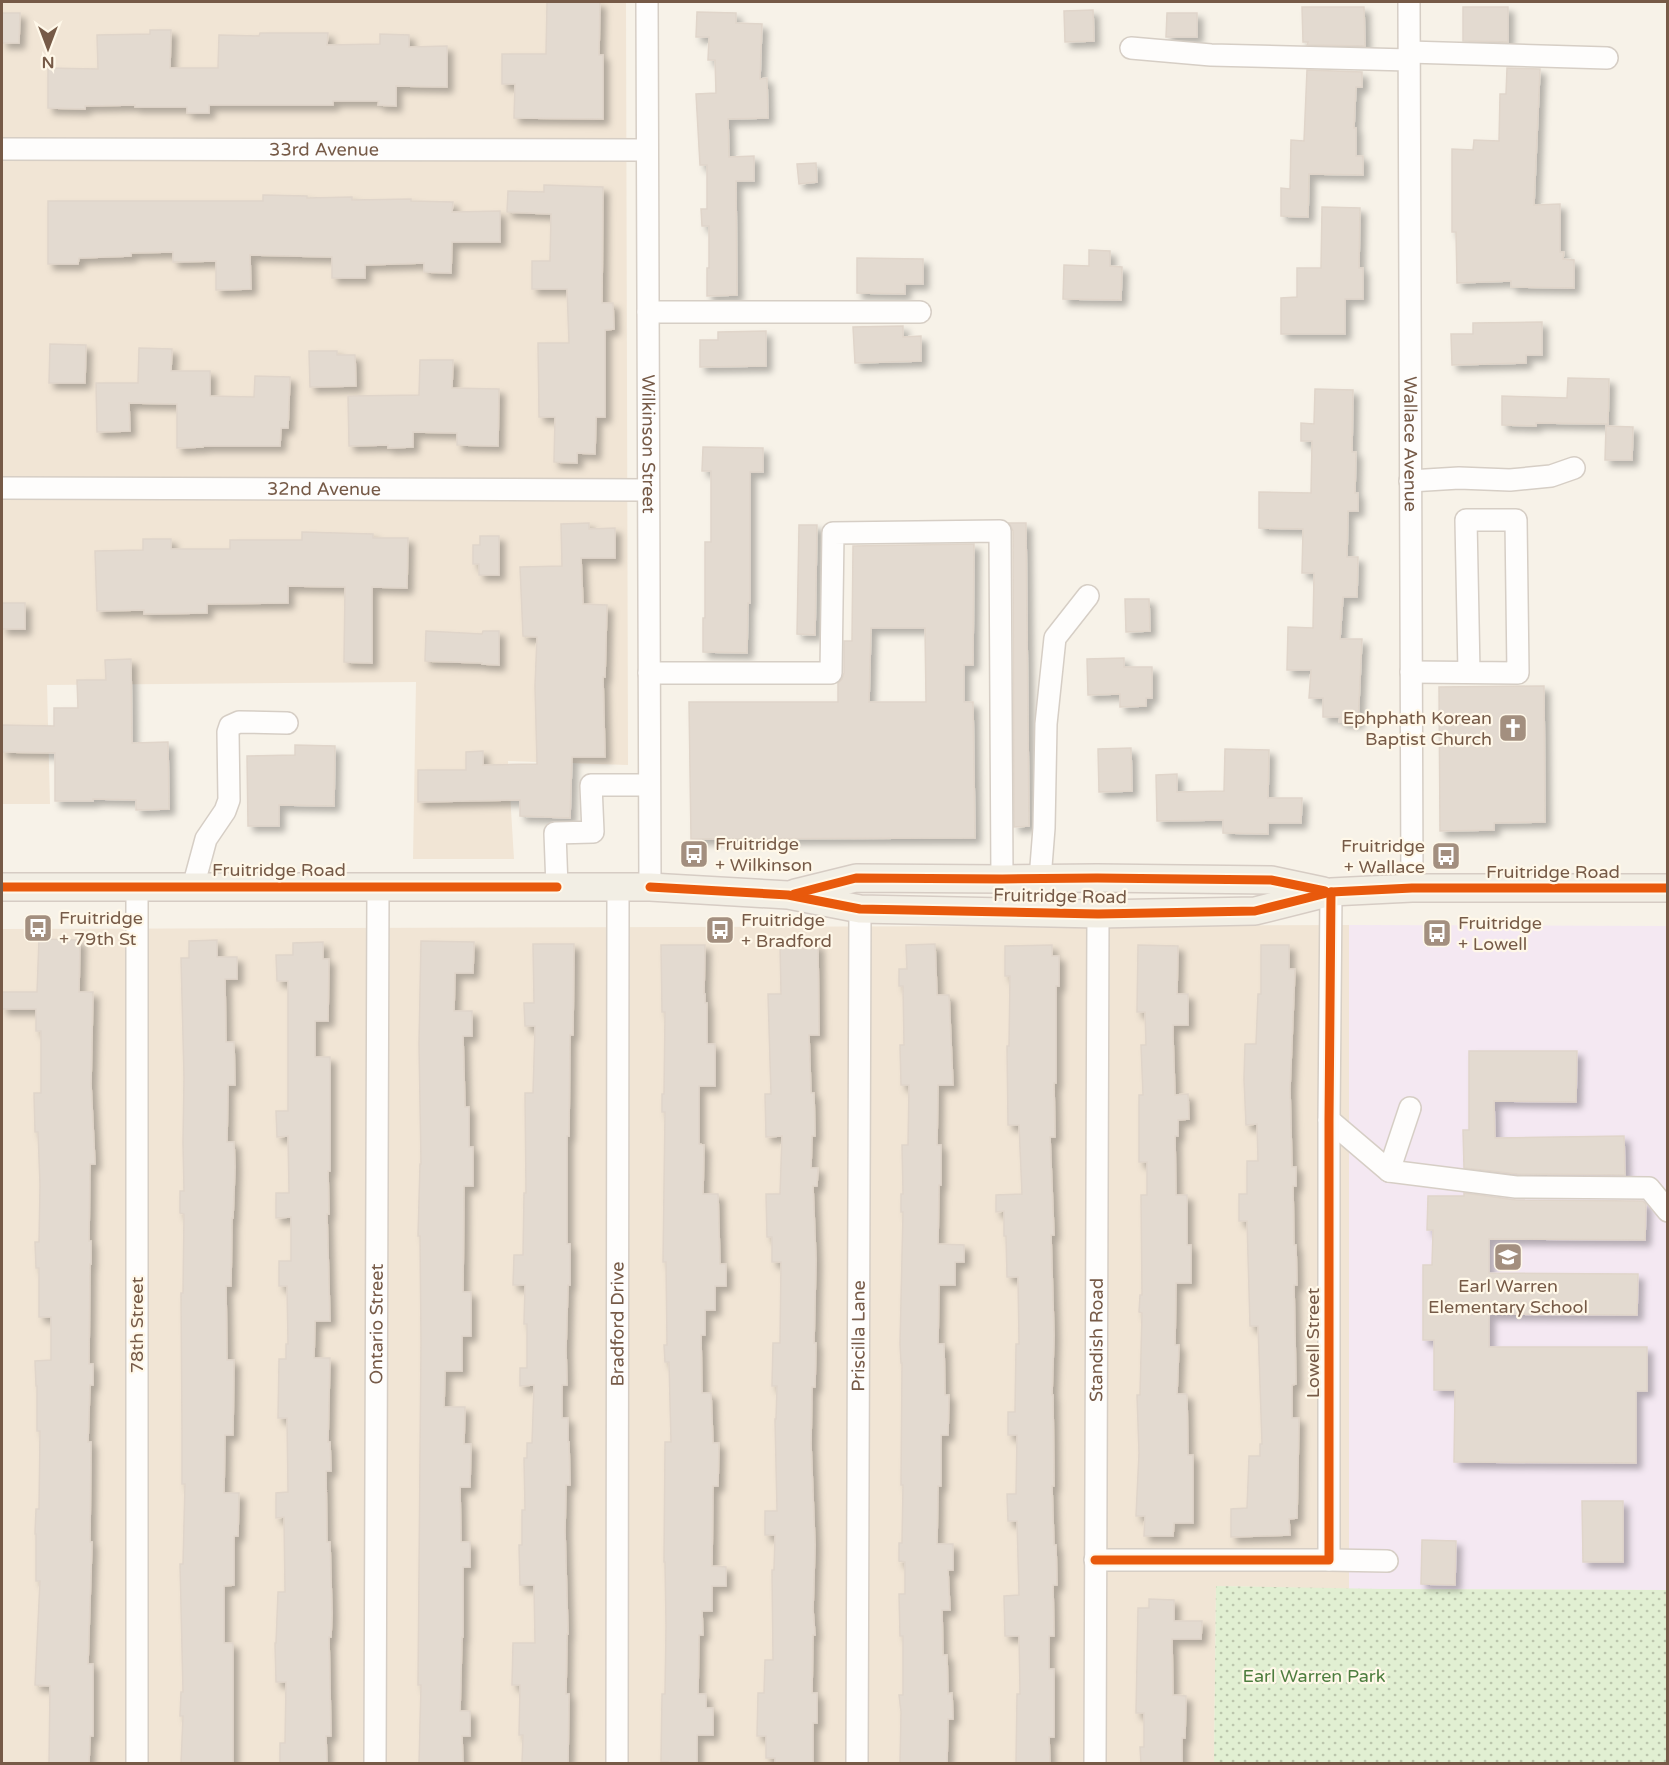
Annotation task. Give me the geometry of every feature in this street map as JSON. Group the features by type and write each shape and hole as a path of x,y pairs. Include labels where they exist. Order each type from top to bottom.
{"main road":[{"name":"Fruitridge Road","path":"788,895 856,878 1270,880 1331,892"},
{"name":"Fruitridge Road","path":"2,886 650,887 788,895 860,909 1098,914 1255,910 1331,892 1412,888 1668,888"}],"street":[{"name":"Wilkinson Street","path":"647,2 650,887"},
{"name":"Wallace Avenue","path":"1409,2 1412,888"},
{"path":"1131,48 1210,55 1606,58"},
{"name":"33rd Avenue","path":"2,148 647,150"},
{"path":"648,312 920,312"},
{"path":"1410,481 1459,478 1510,480 1551,476 1574,468"},
{"name":"32nd Avenue","path":"2,488 648,490"},
{"path":"1411,672 1518,673 1516,520 1466,520 1469,672"},
{"path":"649,673 831,673 833,533 1000,531 1002,879"},
{"path":"1040,879 1044,828 1046,724 1055,638 1088,596"},
{"path":"193,886 206,839 225,811 229,800 228,732 230,726 239,722 287,723"},
{"path":"557,887 555,833 593,832 591,785 649,785"},
{"name":"78th Street","path":"137,886 137,1764"},
{"name":"Ontario Street","path":"375,1764 378,886"},
{"name":"Bradford Drive","path":"617,1764 618,887"},
{"name":"Lowell Street","path":"1329,1560 1331,892"},
{"name":"Priscilla Lane","path":"857,1764 860,909"},
{"name":"Standish Road","path":"1095,1764 1098,914"},
{"path":"1389,1171 1410,1108"},
{"path":"1329,1120 1389,1171 1516,1187 1649,1188 1668,1210"},
{"path":"1095,1560 1387,1561"}],"shaded area":[{"path":"2,2 626,2 628,765 508,761 514,859 413,859 416,682 47,685 50,804 2,804"},
{"path":"1349,925 1349,1589 1216,1586 1214,1763 2,1763 2,929"},
{"name":"Earl Warren Elementary School","path":"1349,925 1667,926 1667,1590 1349,1589"}],"green space":[{"name":"Earl Warren Park","path":"1216,1586 1667,1590 1667,1763 1214,1763"}],"building":[{"path":"547,2 600,2 599,55 603,55 603,119 514,118 515,84 502,84 502,54 546,54"},
{"path":"1302,7 1364,7 1365,46 1307,45 1308,42 1303,42"},
{"path":"1463,7 1508,7 1508,42 1463,41"},
{"path":"1093,10 1094,41 1065,42 1064,11"},
{"path":"697,12 736,13 736,23 762,24 760,79 767,78 768,118 728,119 729,157 754,156 754,181 736,181 737,295 707,296 709,226 702,226 701,209 707,209 707,165 700,165 696,94 716,93 715,60 708,60 709,37 696,37"},
{"path":"2,13 20,13 19,43 2,43"},
{"path":"1167,13 1197,13 1197,37 1166,37"},
{"path":"150,30 171,30 170,68 218,68 219,35 328,33 327,45 380,44 380,34 409,35 409,47 447,46 447,87 396,86 396,106 378,105 379,101 333,101 333,105 209,105 209,113 187,113 187,107 135,107 135,105 85,106 85,109 48,108 48,68 98,69 97,35 150,34"},
{"path":"1507,68 1540,69 1534,205 1560,204 1560,252 1564,252 1563,259 1574,260 1574,288 1511,287 1511,281 1457,283 1456,232 1452,232 1452,149 1473,150 1474,140 1499,141 1500,94 1506,94"},
{"path":"1307,70 1362,72 1362,87 1356,87 1354,128 1356,128 1356,156 1363,156 1363,175 1309,174 1308,217 1281,216 1281,188 1290,189 1291,140 1304,141"},
{"path":"816,163 817,182 799,184 797,164"},
{"path":"544,185 603,187 602,303 613,303 614,329 605,330 605,417 596,417 595,454 577,453 577,463 554,462 555,417 539,417 538,343 569,343 567,289 532,289 532,261 550,261 551,214 507,212 508,191 544,192"},
{"path":"263,195 307,196 307,198 352,197 352,200 411,199 411,201 453,202 452,212 500,211 500,242 452,242 451,273 424,272 424,263 365,265 365,278 332,278 332,257 250,255 251,289 216,290 216,261 173,262 173,252 131,253 131,256 79,258 78,264 48,264 48,201 263,201"},
{"path":"1322,207 1360,208 1359,268 1363,268 1363,299 1345,299 1345,334 1281,334 1281,298 1297,297 1297,268 1321,268"},
{"path":"1089,250 1110,251 1110,266 1122,267 1121,300 1063,299 1064,265 1089,266"},
{"path":"857,258 923,259 923,284 905,284 905,294 857,293"},
{"path":"1542,322 1542,355 1526,355 1526,363 1452,365 1451,334 1473,334 1473,323"},
{"path":"903,326 903,337 921,336 921,361 855,363 853,327"},
{"path":"766,331 766,366 700,367 700,340 718,340 718,332"},
{"path":"50,344 86,345 85,383 49,383"},
{"path":"139,348 172,349 171,371 210,371 210,396 254,397 255,376 290,377 288,428 281,428 280,446 177,448 177,404 129,403 130,431 97,432 96,383 138,383"},
{"path":"309,351 337,351 337,355 355,355 356,386 310,387"},
{"path":"420,360 453,360 452,388 499,389 498,446 457,445 457,433 413,432 413,447 349,446 348,396 419,395"},
{"path":"1568,378 1609,379 1608,424 1502,425 1502,396 1567,398"},
{"path":"1315,389 1353,390 1352,452 1356,452 1355,493 1358,493 1358,511 1348,511 1347,557 1358,557 1357,597 1343,597 1340,639 1362,639 1358,723 1339,722 1340,717 1323,717 1323,698 1309,698 1311,670 1287,670 1288,627 1313,628 1314,573 1302,573 1303,529 1259,528 1259,492 1311,493 1312,441 1301,441 1301,423 1314,424"},
{"path":"1606,426 1633,427 1632,460 1605,460"},
{"path":"703,447 763,448 763,472 750,472 750,603 748,603 747,653 703,652 705,542 711,542 711,471 702,471"},
{"path":"589,523 589,529 615,528 615,558 581,558 583,604 607,605 605,677 603,677 605,757 572,757 570,818 520,816 520,800 418,802 418,770 466,770 466,752 483,751 483,765 537,764 535,686 537,637 523,636 520,567 562,566 561,524"},
{"path":"1009,523 1026,523 1029,826 1014,827 1013,531"},
{"path":"799,525 817,525 815,635 797,634"},
{"path":"302,532 373,534 373,538 408,538 407,588 372,587 372,663 344,662 345,587 288,586 288,603 207,604 207,613 144,614 144,610 97,611 95,551 143,550 143,539 171,539 171,549 230,549 230,540 302,540"},
{"path":"480,536 499,536 499,575 479,575 479,564 473,564 473,545 480,545"},
{"path":"974,544 973,665 964,665 964,702 973,702 975,838 691,839 689,702 838,702 838,683 844,673 844,641 852,641 853,546","holes":["871,628 925,628 926,702 869,702"]},
{"path":"1125,599 1149,599 1150,631 1126,632"},
{"path":"2,603 25,603 25,629 2,629"},
{"path":"426,631 482,634 483,631 499,631 499,665 425,661"},
{"path":"1124,658 1124,667 1152,667 1152,698 1146,698 1146,706 1120,707 1120,694 1088,695 1087,659"},
{"path":"131,659 132,743 168,742 169,809 136,810 136,800 55,801 55,753 2,752 2,725 54,726 54,708 78,708 77,680 106,680 105,660"},
{"path":"1544,686 1545,822 1494,823 1494,830 1440,831 1439,687"},
{"path":"295,745 335,746 334,806 279,805 279,826 248,826 247,756 295,755"},
{"path":"1131,748 1132,791 1099,792 1098,749"},
{"path":"1225,749 1269,750 1268,798 1302,798 1301,823 1268,823 1268,834 1223,833 1223,820 1157,821 1156,775 1177,774 1177,792 1224,791"},
{"path":"39,939 80,940 79,992 93,992 91,1084 95,1164 90,1164 89,1364 93,1364 93,1385 90,1385 88,1442 91,1442 90,1542 92,1542 88,1664 93,1664 93,1736 90,1736 89,1764 49,1764 50,1686 35,1685 40,1581 36,1581 35,1534 36,1509 39,1509 40,1431 37,1431 35,1361 51,1360 51,1317 39,1317 39,1268 36,1268 35,1242 39,1242 40,1185 34,1093 41,1093 41,1031 36,1031 36,1009 2,1009 2,992 37,992"},
{"path":"217,940 217,957 237,957 237,979 225,979 226,1042 234,1042 235,1085 228,1085 227,1142 234,1142 235,1167 231,1286 226,1286 227,1360 234,1360 233,1435 225,1435 224,1493 239,1493 238,1536 234,1536 234,1585 224,1586 224,1643 233,1643 233,1764 181,1764 183,1716 180,1716 181,1692 183,1692 180,1564 183,1564 185,1484 182,1484 181,1293 183,1293 184,1214 180,1213 180,1191 184,1191 184,1077 181,958 189,958 189,941"},
{"path":"421,941 474,942 473,973 455,973 454,1011 472,1011 472,1036 463,1036 465,1107 469,1107 469,1147 473,1147 473,1186 464,1186 463,1292 471,1292 471,1336 462,1336 462,1371 445,1371 444,1407 465,1407 464,1444 471,1444 470,1487 460,1487 461,1542 470,1542 470,1567 463,1567 460,1711 470,1711 470,1736 462,1736 463,1764 419,1764 421,1343 420,1236 418,1236 421,1164 419,1044"},
{"path":"323,942 323,959 329,959 328,1021 315,1021 315,1057 330,1057 330,1171 328,1171 329,1214 327,1214 330,1321 315,1321 314,1358 330,1358 328,1442 330,1442 331,1471 326,1471 327,1542 330,1542 332,1614 331,1637 329,1637 331,1736 326,1736 327,1764 280,1764 280,1743 285,1743 286,1682 276,1682 275,1643 278,1592 285,1592 284,1517 276,1518 276,1493 288,1492 287,1418 278,1418 279,1359 286,1359 286,1344 288,1344 287,1286 279,1286 279,1261 291,1261 291,1217 276,1218 276,1193 289,1193 288,1136 277,1137 276,1111 288,1111 288,981 277,981 276,955 293,955 293,943"},
{"path":"533,944 574,944 573,1035 570,1035 569,1136 567,1136 567,1244 570,1244 570,1285 568,1285 566,1349 567,1385 562,1385 562,1418 568,1418 570,1485 566,1485 565,1531 568,1634 566,1694 569,1694 568,1764 522,1764 523,1735 519,1735 520,1685 512,1685 513,1643 535,1643 534,1585 520,1585 519,1545 522,1545 522,1510 525,1510 524,1458 527,1458 527,1443 532,1443 534,1385 520,1386 520,1368 527,1368 527,1324 524,1324 525,1285 513,1285 514,1255 523,1255 524,1193 526,1193 525,1093 533,1093 535,1026 525,1026 524,1003 534,1003"},
{"path":"780,944 818,944 819,1035 809,1035 815,1136 812,1136 811,1168 818,1168 817,1186 813,1186 816,1260 814,1343 816,1343 815,1387 812,1387 811,1444 815,1545 813,1610 815,1635 813,1635 812,1693 817,1693 817,1723 813,1723 813,1764 775,1764 775,1758 766,1758 766,1736 757,1736 758,1693 764,1693 765,1660 773,1660 772,1570 774,1570 775,1535 765,1535 765,1511 777,1511 775,1419 777,1386 772,1386 773,1343 780,1343 781,1262 772,1262 772,1237 767,1237 766,1194 780,1194 782,1136 766,1137 765,1094 771,1094 768,994 781,994"},
{"path":"935,944 937,995 949,995 953,1085 938,1085 937,1145 941,1145 941,1185 939,1185 938,1244 964,1245 964,1262 955,1262 955,1285 939,1285 938,1344 944,1344 945,1395 949,1395 948,1435 941,1435 941,1486 938,1486 937,1544 953,1544 953,1570 948,1570 950,1610 942,1610 943,1655 947,1655 948,1694 952,1693 953,1719 948,1719 947,1764 900,1764 899,1695 903,1695 903,1636 900,1636 899,1594 905,1594 905,1562 899,1561 899,1543 902,1543 903,1485 901,1485 902,1363 900,1344 903,1212 901,1212 901,1194 903,1194 902,1145 908,1145 909,1085 901,1085 900,1045 904,1045 903,986 899,986 899,969 907,969 906,945"},
{"path":"661,945 705,945 704,994 705,1003 707,1003 707,1044 715,1044 715,1086 699,1086 699,1144 704,1145 703,1194 718,1194 720,1264 726,1264 726,1286 715,1286 715,1310 705,1310 705,1335 701,1335 702,1393 711,1393 713,1443 719,1443 718,1486 713,1486 712,1566 726,1567 726,1586 712,1586 712,1611 702,1611 703,1635 699,1635 698,1694 706,1694 706,1708 713,1708 713,1735 697,1735 697,1764 661,1762 666,1626 665,1442 671,1442 669,1362 665,1362 664,1345 667,1345 666,1262 663,1262 665,1112 662,1112 665,1012 662,1012"},
{"path":"1052,945 1052,956 1059,956 1059,986 1056,986 1055,1137 1050,1137 1054,1235 1051,1235 1054,1336 1052,1395 1054,1486 1052,1486 1057,1585 1053,1585 1054,1636 1049,1636 1049,1669 1054,1669 1054,1737 1049,1737 1050,1764 1016,1764 1017,1694 1020,1694 1019,1636 1005,1636 1004,1596 1019,1595 1017,1521 1008,1521 1007,1494 1016,1494 1017,1435 1008,1435 1008,1412 1015,1412 1016,1344 1019,1344 1018,1277 1007,1277 1004,1211 996,1212 996,1195 1022,1194 1019,1125 1008,1125 1007,1046 1009,1046 1010,976 1005,976 1005,946"},
{"path":"1138,945 1178,946 1177,994 1188,994 1188,1025 1173,1025 1175,1095 1188,1094 1189,1119 1178,1120 1178,1136 1175,1136 1176,1195 1187,1195 1187,1245 1191,1245 1191,1283 1176,1283 1175,1345 1179,1345 1177,1394 1187,1394 1188,1455 1193,1455 1193,1523 1174,1523 1173,1536 1144,1536 1145,1516 1136,1516 1139,1453 1137,1395 1140,1395 1142,1313 1139,1312 1140,1295 1142,1295 1141,1195 1147,1195 1147,1162 1139,1162 1139,1095 1143,1095 1141,1045 1146,1045 1145,1012 1137,1012"},
{"path":"1261,945 1289,945 1289,969 1295,969 1290,1089 1292,1167 1296,1167 1296,1186 1293,1186 1297,1285 1294,1285 1296,1384 1292,1385 1292,1418 1299,1418 1297,1518 1289,1519 1290,1535 1231,1537 1231,1509 1247,1508 1249,1456 1260,1456 1260,1444 1262,1444 1258,1326 1250,1326 1247,1221 1239,1221 1239,1194 1247,1194 1247,1161 1258,1161 1257,1124 1246,1125 1244,1079 1245,1044 1256,1044 1258,994 1261,994"},
{"path":"1469,1051 1577,1051 1576,1102 1494,1101 1495,1138 1624,1136 1625,1175 1517,1174 1464,1168 1463,1130 1469,1130"},
{"path":"1464,1193 1516,1200 1643,1201 1646,1204 1645,1240 1489,1239 1489,1273 1638,1274 1637,1315 1489,1314 1489,1347 1647,1347 1647,1391 1636,1391 1636,1463 1454,1462 1455,1390 1434,1390 1434,1340 1423,1340 1423,1265 1432,1265 1433,1230 1427,1230 1428,1196 1464,1196"},
{"path":"1582,1501 1623,1501 1623,1562 1583,1562"},
{"path":"1422,1540 1456,1541 1455,1585 1421,1584"},
{"path":"1149,1599 1174,1600 1174,1621 1202,1621 1201,1639 1172,1639 1173,1695 1186,1696 1182,1764 1141,1764 1140,1747 1144,1747 1144,1713 1136,1713 1138,1608 1149,1608"}],"cycle path":[{"path":"794,894 856,878 1271,880 1325,891"},
{"path":"2,887 557,887"},
{"path":"650,887 788,895 860,909 1098,914 1255,911 1331,892 1412,888 1668,888"},
{"path":"1095,1560 1329,1560 1331,892"}],"place":[{"name":"Ephphath Korean Baptist Church","path":"1513,728"},
{"name":"Fruitridge + Wilkinson","path":"694,854"},
{"name":"Fruitridge + Wallace","path":"1446,856"},
{"name":"Fruitridge + 79th St","path":"38,928"},
{"name":"Fruitridge + Bradford","path":"720,930"},
{"name":"Fruitridge + Lowell","path":"1437,933"},
{"name":"Earl Warren Elementary School","path":"1508,1257"}]}
